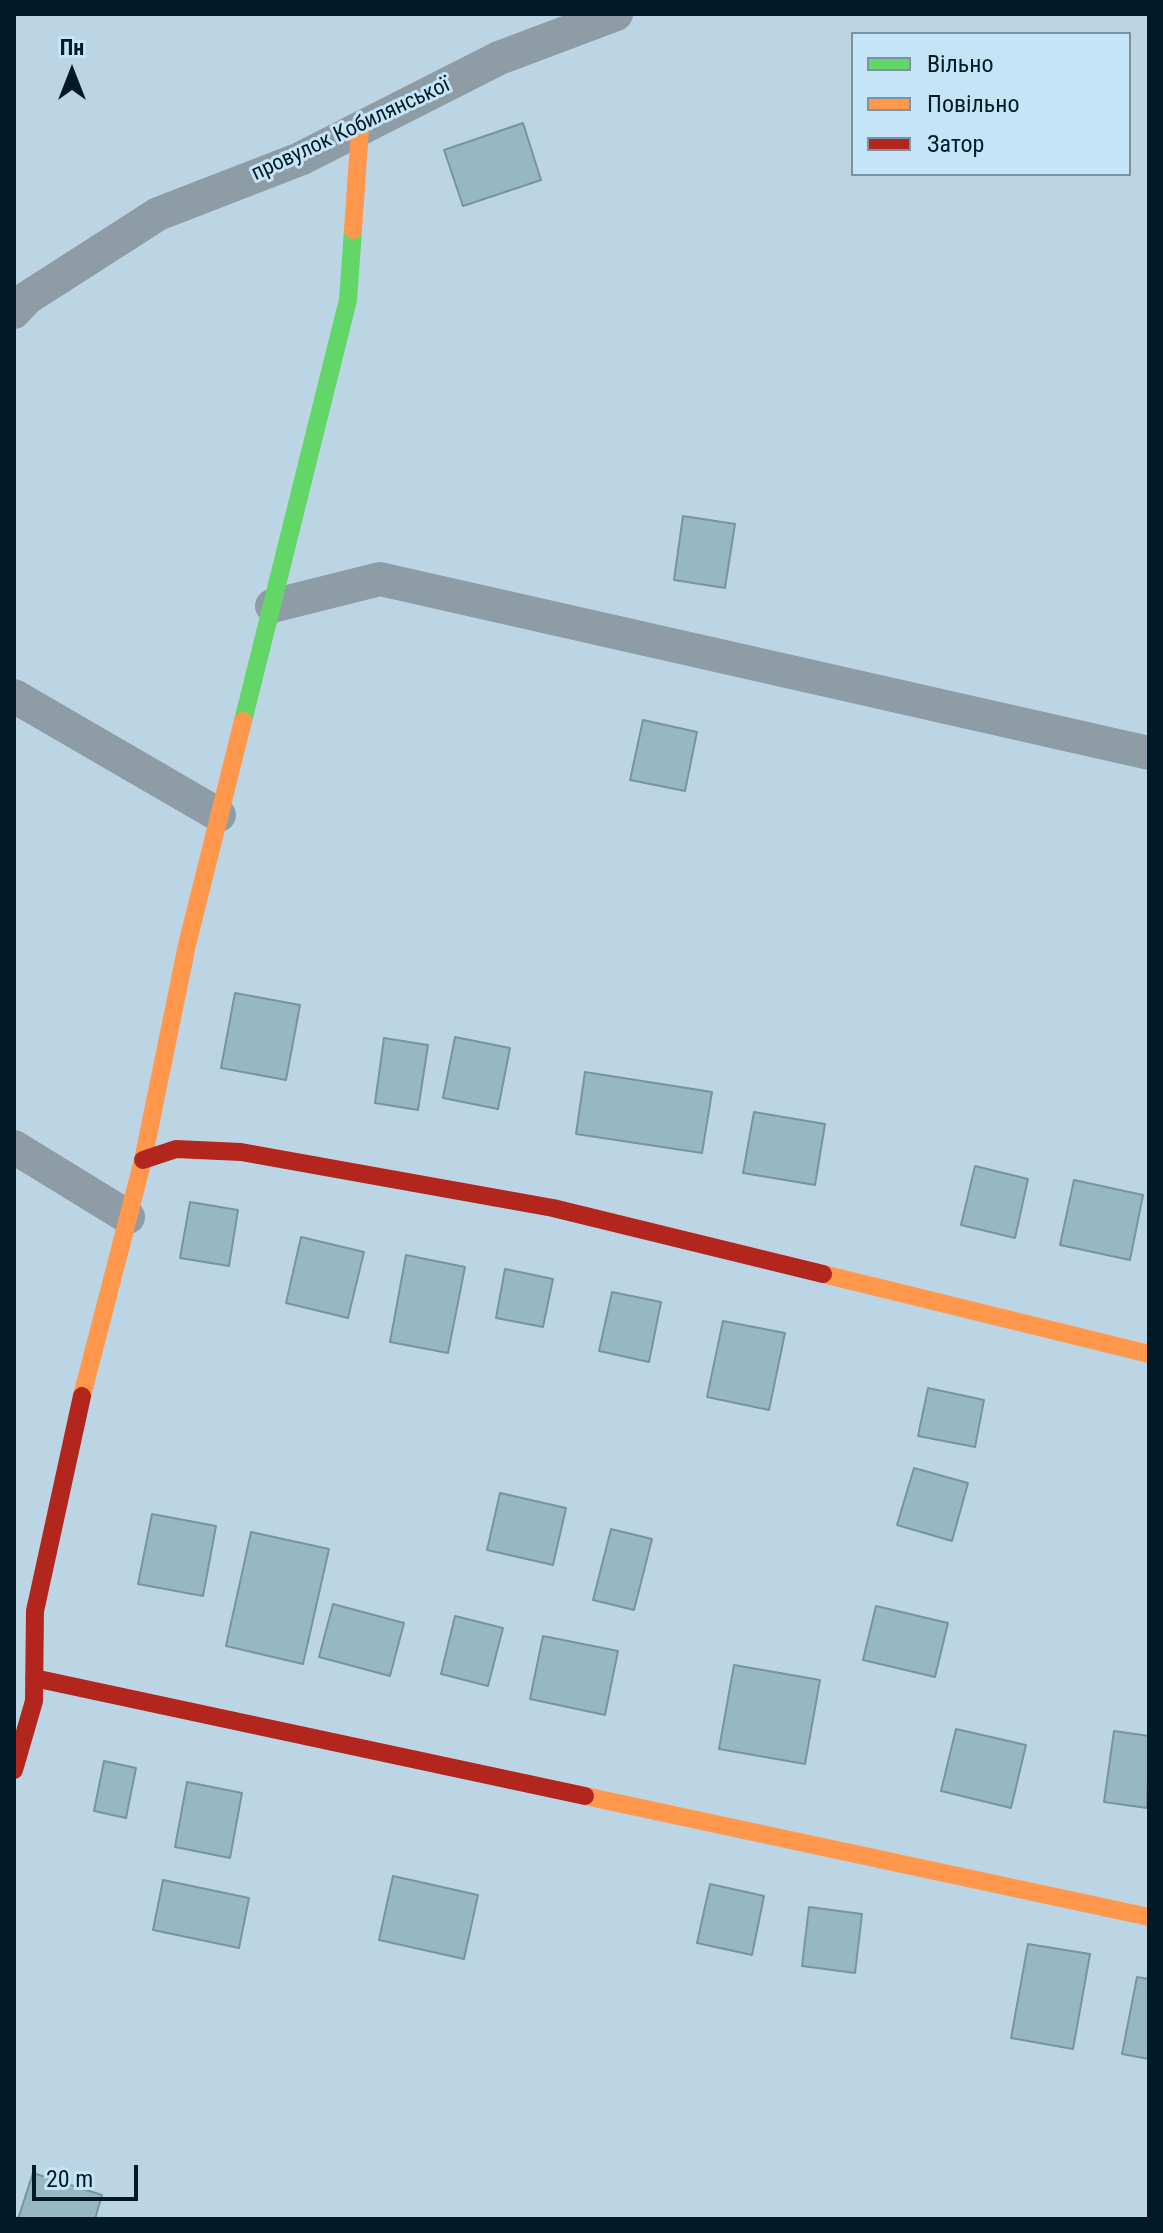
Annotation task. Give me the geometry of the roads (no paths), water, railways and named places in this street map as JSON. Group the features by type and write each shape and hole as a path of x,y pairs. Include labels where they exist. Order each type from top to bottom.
{"street":[{"name":"провулок Кобилянської","path":"14,312 27,298 158,214 300,159 499,58 616,14"},
{"path":"14,1770 34,1701 34,1678 24,1606 143,1160 187,945 348,300 360,129"},
{"path":"272,606 380,579 1149,753"},
{"path":"14,696 219,815"},
{"path":"14,1147 128,1217"},
{"path":"143,1160 176,1149 241,1152 553,1208 1149,1354"},
{"path":"34,1678 1149,1917"}]}
